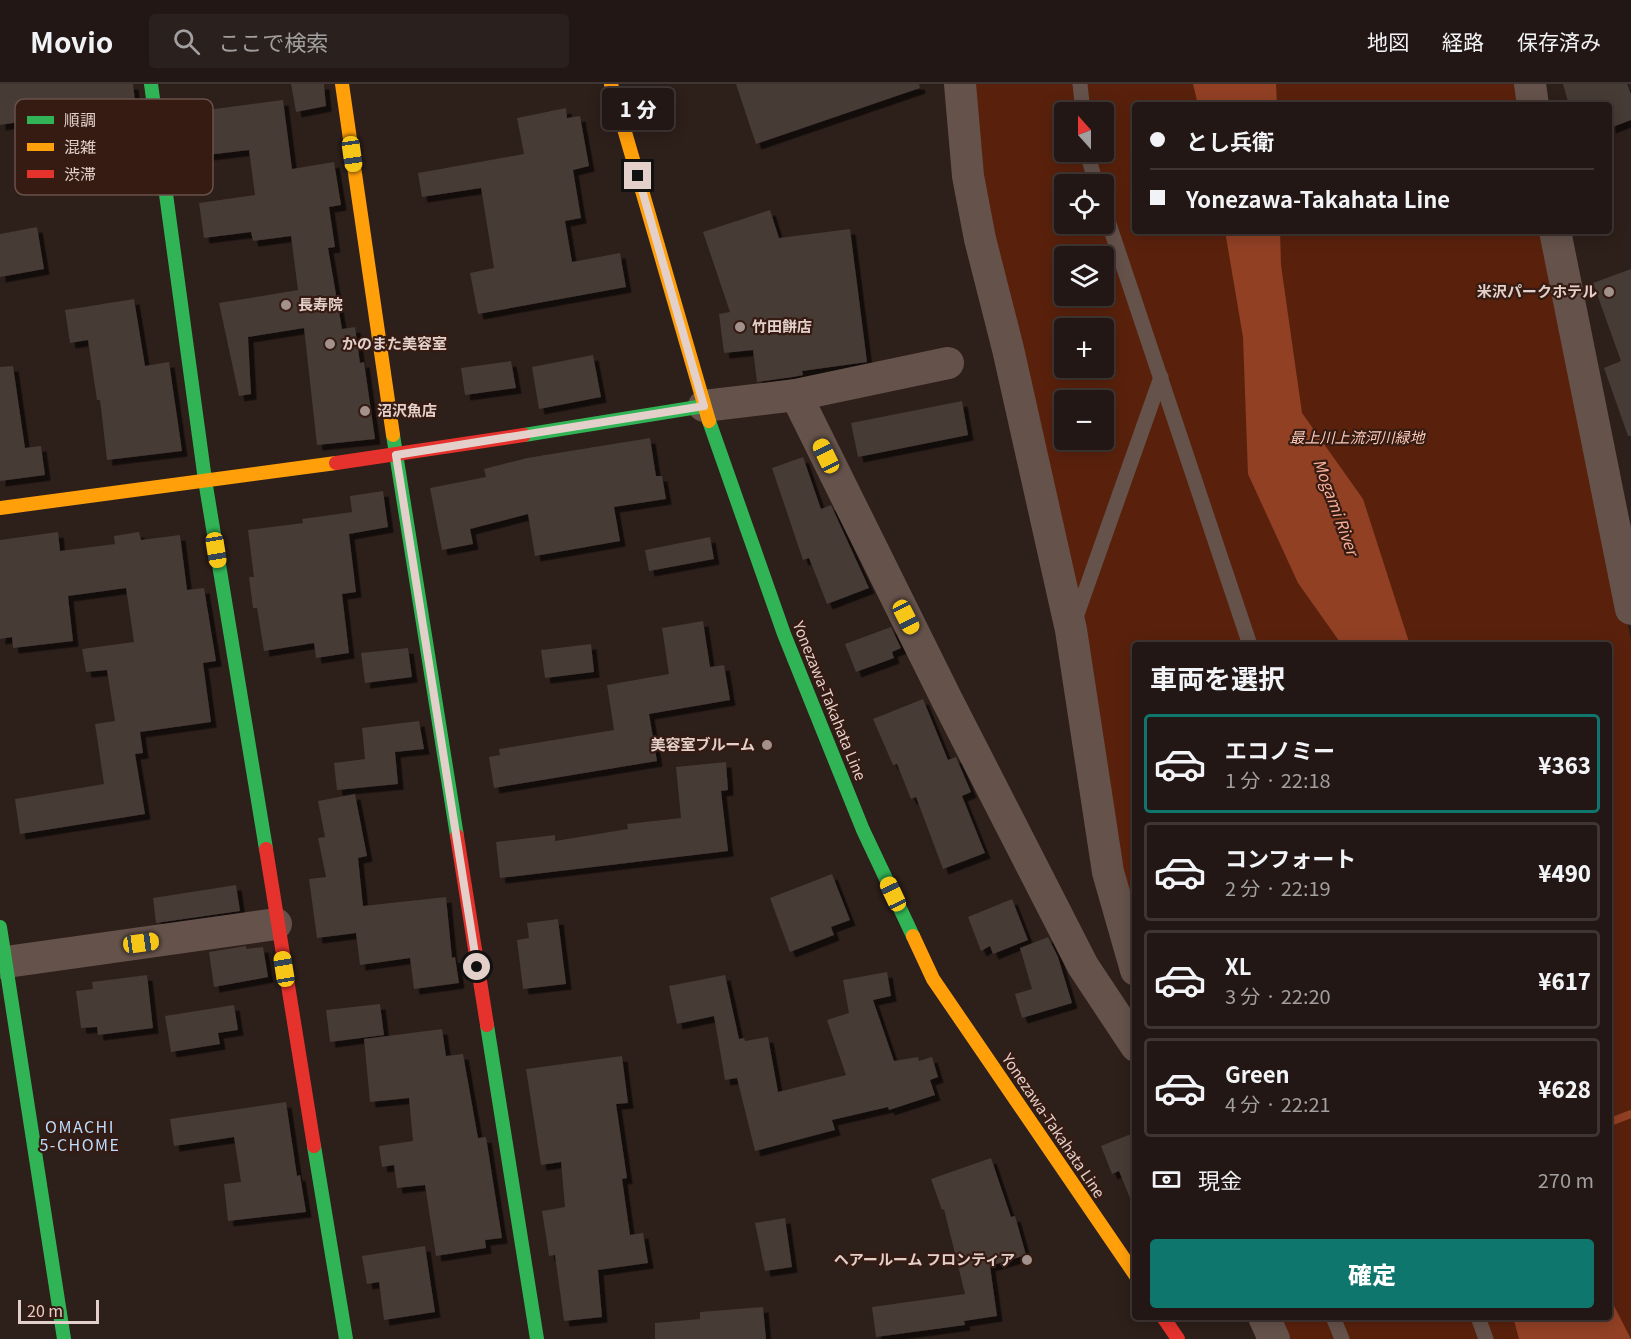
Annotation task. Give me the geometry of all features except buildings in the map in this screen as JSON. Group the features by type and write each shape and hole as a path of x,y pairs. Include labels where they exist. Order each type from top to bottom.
{"street":[{"path":"151,84 153,99"},
{"path":"342,84 396,455 537,1339"},
{"name":"Yonezawa-Takahata Line","path":"611,84 704,406 784,634 863,830 933,979 1132,1270"},
{"path":"960,84 968,176 980,239 1008,349 1071,630 1107,872 1132,956"},
{"path":"1530,84 1533,102"},
{"path":"166,195 205,480 276,924 346,1339"},
{"path":"1556,234 1631,609"},
{"path":"0,508 396,455 704,406 796,395 948,363"},
{"path":"796,395 946,698 1083,966 1132,1040"},
{"path":"3,962 276,924"},
{"path":"0,927 3,962 64,1339"},
{"path":"1165,1320 1178,1339"},
{"path":"1265,1320 1274,1339"}],"lane":[{"path":"1080,84 1082,102"},
{"path":"1112,234 1249,642"},
{"path":"1071,630 1161,377"},
{"path":"1334,1320 1342,1339"},
{"path":"1479,1320 1486,1339"}],"green space":[{"name":"最上川上流河川緑地","path":"973,84 1520,84 1523,102 1132,102 1132,234 1547,234 1631,640 1631,1339 1289,1339 1280,1320 1612,1320 1612,642 1132,642 1132,910 1121,870 978,185"}],"water":[{"path":"1193,84 1276,84 1277,102 1197,102"},
{"name":"Mogami River","path":"1226,234 1280,234 1281,265 1302,413 1363,499 1409,642 1340,642 1298,583 1248,474 1243,337"},
{"path":"1612,1302 1631,1339 1519,1339 1514,1320 1612,1320"}],"waterway":[{"path":"1612,1121 1631,1114"}],"traffic: fast":[{"path":"151,84 153,99"},
{"path":"166,195 205,480 266,849"},
{"path":"524,435 704,406"},
{"path":"709,421 784,634 863,830 913,936"},
{"path":"393,435 457,836"},
{"path":"0,927 64,1339"},
{"path":"487,1025 537,1339"},
{"path":"314,1146 346,1339"}],"traffic: slow":[{"path":"342,84 393,435"},
{"path":"611,84 709,421"},
{"path":"0,508 336,463"},
{"path":"913,936 933,979 1132,1270"}],"traffic: jam":[{"path":"336,463 524,435"},
{"path":"457,836 487,1025"},
{"path":"266,849 314,1146"},
{"path":"1165,1320 1178,1339"}],"place":[{"name":"米沢パークホテル","path":"1609,292"},
{"name":"長寿院","path":"286,305"},
{"name":"竹田餅店","path":"740,327"},
{"name":"かのまた美容室","path":"330,344"},
{"name":"沼沢魚店","path":"365,411"},
{"name":"美容室ブルーム","path":"767,745"},
{"name":"ヘアールーム フロンティア","path":"1027,1260"}],"district":[{"name":"OMACHI 5-CHOME","path":"80,1136"}],"route":[{"path":"477,967 396,455 704,406 638,176"}]}
